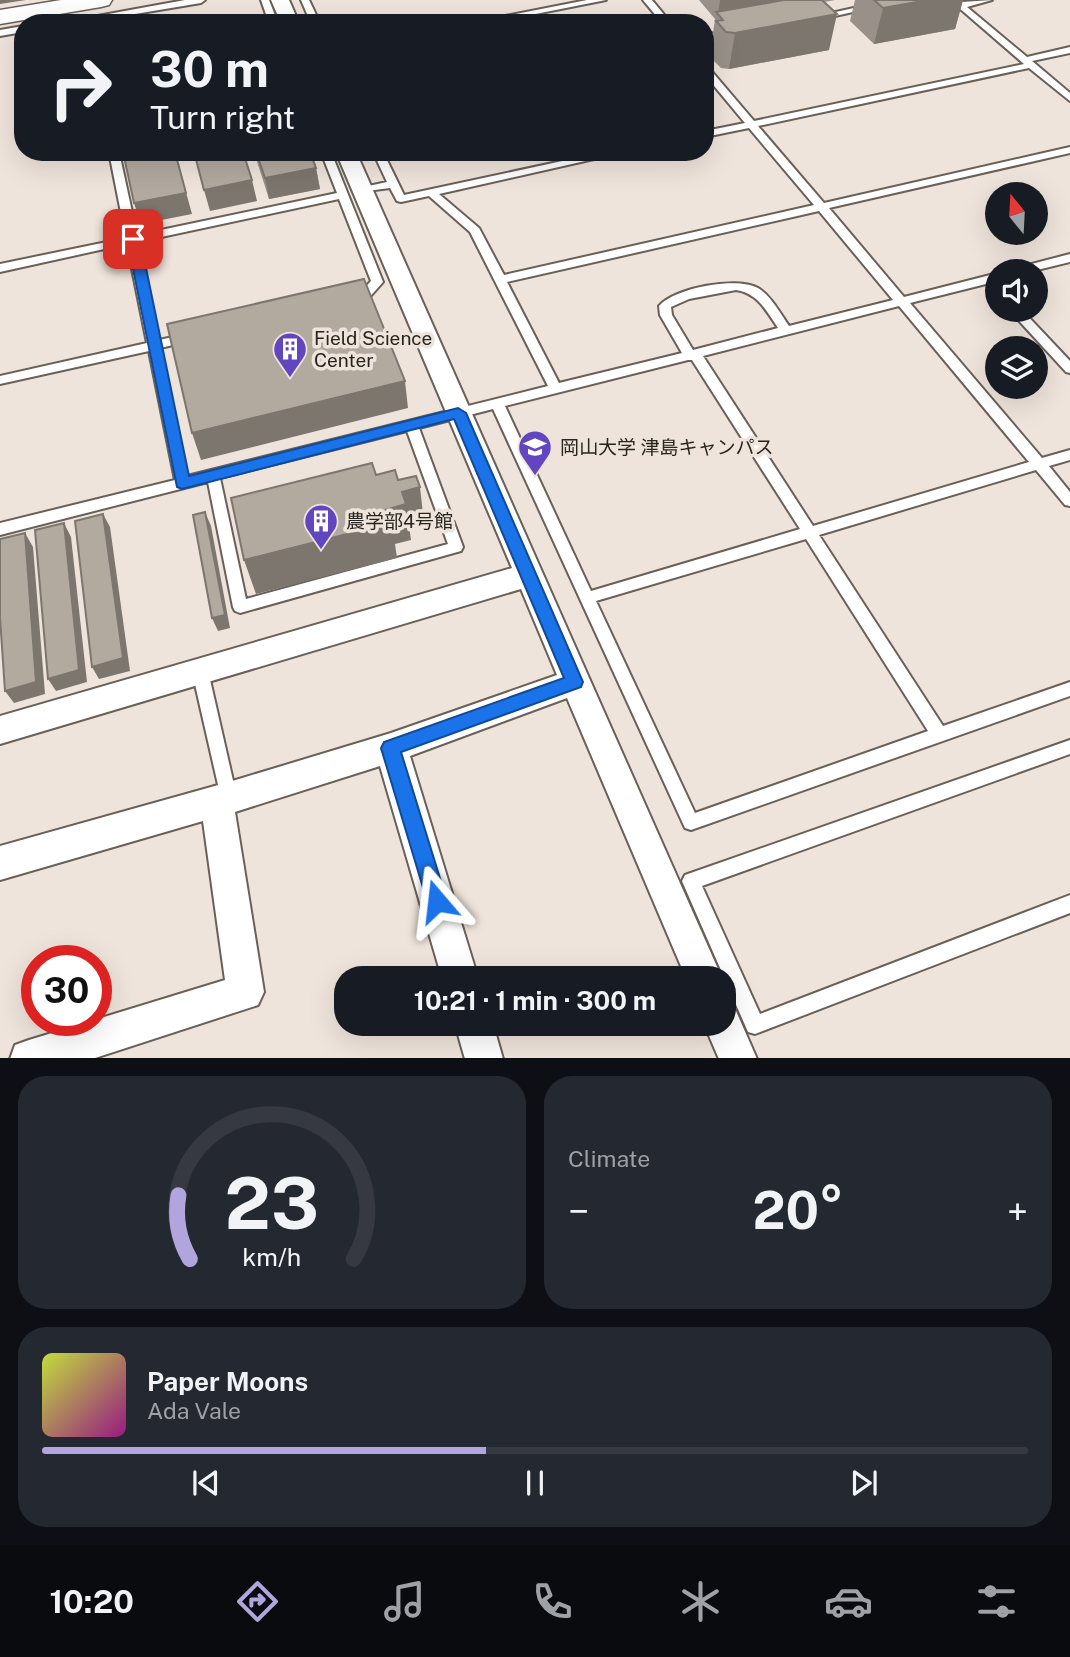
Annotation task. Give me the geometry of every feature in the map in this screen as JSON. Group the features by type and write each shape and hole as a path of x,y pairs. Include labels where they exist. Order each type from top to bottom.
{"street":[{"path":"75,14 101,0"},
{"path":"348,161 353,193 458,413 699,966"},
{"path":"0,730 530,575"},
{"path":"0,863 391,748 574,682"},
{"path":"391,748 456,966"},
{"path":"32,1058 245,992 223,799"},
{"path":"477,1036 484,1058"},
{"path":"728,1036 738,1058"}],"lane":[{"path":"75,14 201,0"},
{"path":"524,14 602,0"},
{"path":"648,0 660,14"},
{"path":"811,18 903,0"},
{"path":"958,3 988,0"},
{"path":"958,3 1070,97"},
{"path":"714,36 745,30"},
{"path":"714,132 1028,62 1070,50"},
{"path":"714,80 1070,501"},
{"path":"500,280 1070,150"},
{"path":"116,161 182,483"},
{"path":"332,161 353,193 377,282 363,297 337,303"},
{"path":"382,161 401,199 577,161"},
{"path":"0,268 393,184"},
{"path":"430,192 475,230 556,390"},
{"path":"1048,265 1068,261"},
{"path":"0,529 985,280"},
{"path":"786,331 759,293 749,286 733,284 674,299 665,306 666,315 939,734"},
{"path":"1026,322 1070,369"},
{"path":"0,380 194,336"},
{"path":"496,403 691,821 1070,689"},
{"path":"213,475 230,525 240,607 456,547 423,476 411,425"},
{"path":"587,598 1070,454"},
{"path":"200,671 223,799"},
{"path":"1070,747 691,881 755,1026 1070,904"}],"building":[{"path":"784,0 822,0 837,14 735,33 726,32 716,21 723,20 716,12"},
{"path":"874,0 928,0 883,8"},
{"path":"125,161 177,161 186,193 134,203"},
{"path":"196,161 246,161 252,180 204,190"},
{"path":"259,161 313,161 316,168 265,178"},
{"name":"Field Science Center","path":"364,279 405,381 192,433 167,324"},
{"path":"372,463 376,475 395,470 398,480 416,476 420,487 402,492 406,504 386,510 391,523 244,560 231,498"},
{"path":"205,512 225,615 212,618 193,515"},
{"path":"103,514 123,658 92,667 75,521"},
{"path":"64,523 79,670 48,679 35,530"},
{"path":"25,533 36,682 5,691 0,618 0,539"}],"place":[{"name":"Field Science Center","path":"290,379"},
{"name":"岡山大学 津島キャンパス","path":"535,477"},
{"name":"農学部4号館","path":"321,551"}],"route":[{"path":"133,239 182,483 458,413 574,682 391,748 437,901"}]}
